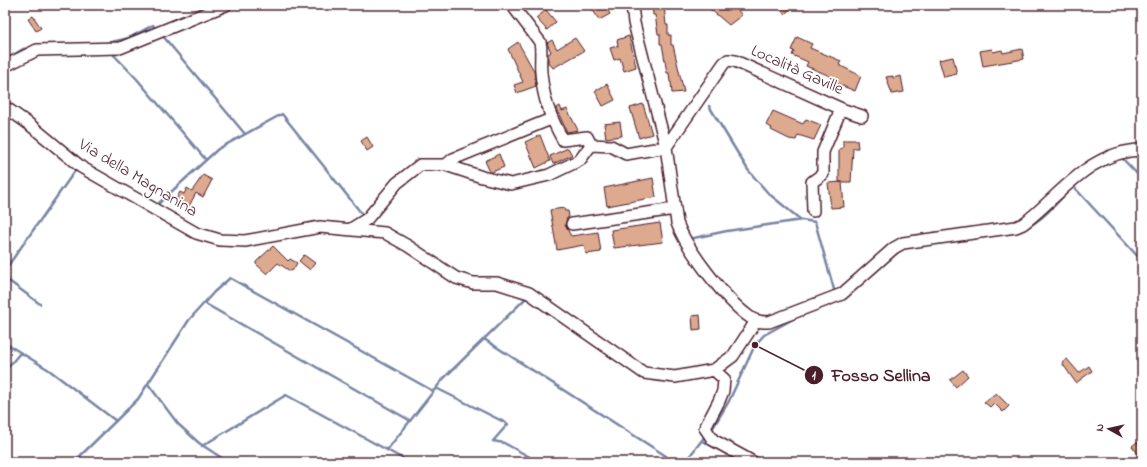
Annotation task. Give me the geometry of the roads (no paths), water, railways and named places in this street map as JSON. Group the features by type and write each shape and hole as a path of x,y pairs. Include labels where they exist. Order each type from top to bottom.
{"street":[{"path":"5,66 37,50 120,48 226,5"},
{"path":"512,5 540,42 541,47 539,53 541,74 551,119 563,140 587,137 592,145"},
{"path":"632,5 634,23 666,147 675,209 680,231 693,252 726,295 756,321 769,322 842,294 894,248 903,243 1016,227 1023,224 1092,164 1111,156 1142,150"},
{"name":"Località Gaville","path":"666,147 724,63 728,60 735,61 841,109 862,116"},
{"name":"Via della Magnanina","path":"5,107 29,124 81,167 196,233 220,240 245,241 320,227 386,233 456,278 472,283 497,283 529,293 644,373 676,377 714,370"},
{"path":"813,211 812,182 823,174 823,152 841,109"},
{"path":"446,165 453,159 551,119"},
{"path":"592,145 611,146 626,154 666,147"},
{"path":"351,229 367,219 397,183 420,165 446,165 482,177 511,184 549,175 580,160 592,145"},
{"path":"572,224 675,209"},
{"path":"753,462 713,440 705,428 723,391 724,379 714,370 733,356 756,321"}],"waterway":[{"path":"107,43 129,38 153,25 157,30"},
{"path":"162,35 245,134"},
{"path":"45,45 56,44"},
{"path":"5,60 23,49 30,48"},
{"path":"111,52 136,78 206,160"},
{"path":"709,106 748,170 768,193 801,220"},
{"path":"159,203 218,149 282,114 362,214"},
{"path":"1121,157 1142,179"},
{"path":"5,270 77,168"},
{"path":"1073,186 1142,261"},
{"path":"1006,234 1025,229 1033,224 1049,211 1069,190"},
{"path":"689,239 727,231 802,220 815,222 835,293"},
{"path":"850,293 897,253 907,247"},
{"path":"5,278 40,304"},
{"path":"74,462 138,399 189,320 214,292 230,278 433,391"},
{"path":"387,450 444,378 526,298"},
{"path":"204,303 409,420"},
{"path":"711,431 729,401 755,345 764,335 795,318"},
{"path":"484,339 666,456"},
{"path":"5,343 49,370 116,421"},
{"path":"5,371 20,353"},
{"path":"148,384 178,424 199,443 228,462"},
{"path":"436,388 508,424 493,441 504,443 539,462"},
{"path":"202,446 286,395 409,462"},
{"path":"685,462 706,435"},
{"path":"702,441 731,456"},
{"path":"79,457 85,462"}],"place":[{"name":"Fosso Sellina","path":"755,345"}]}
